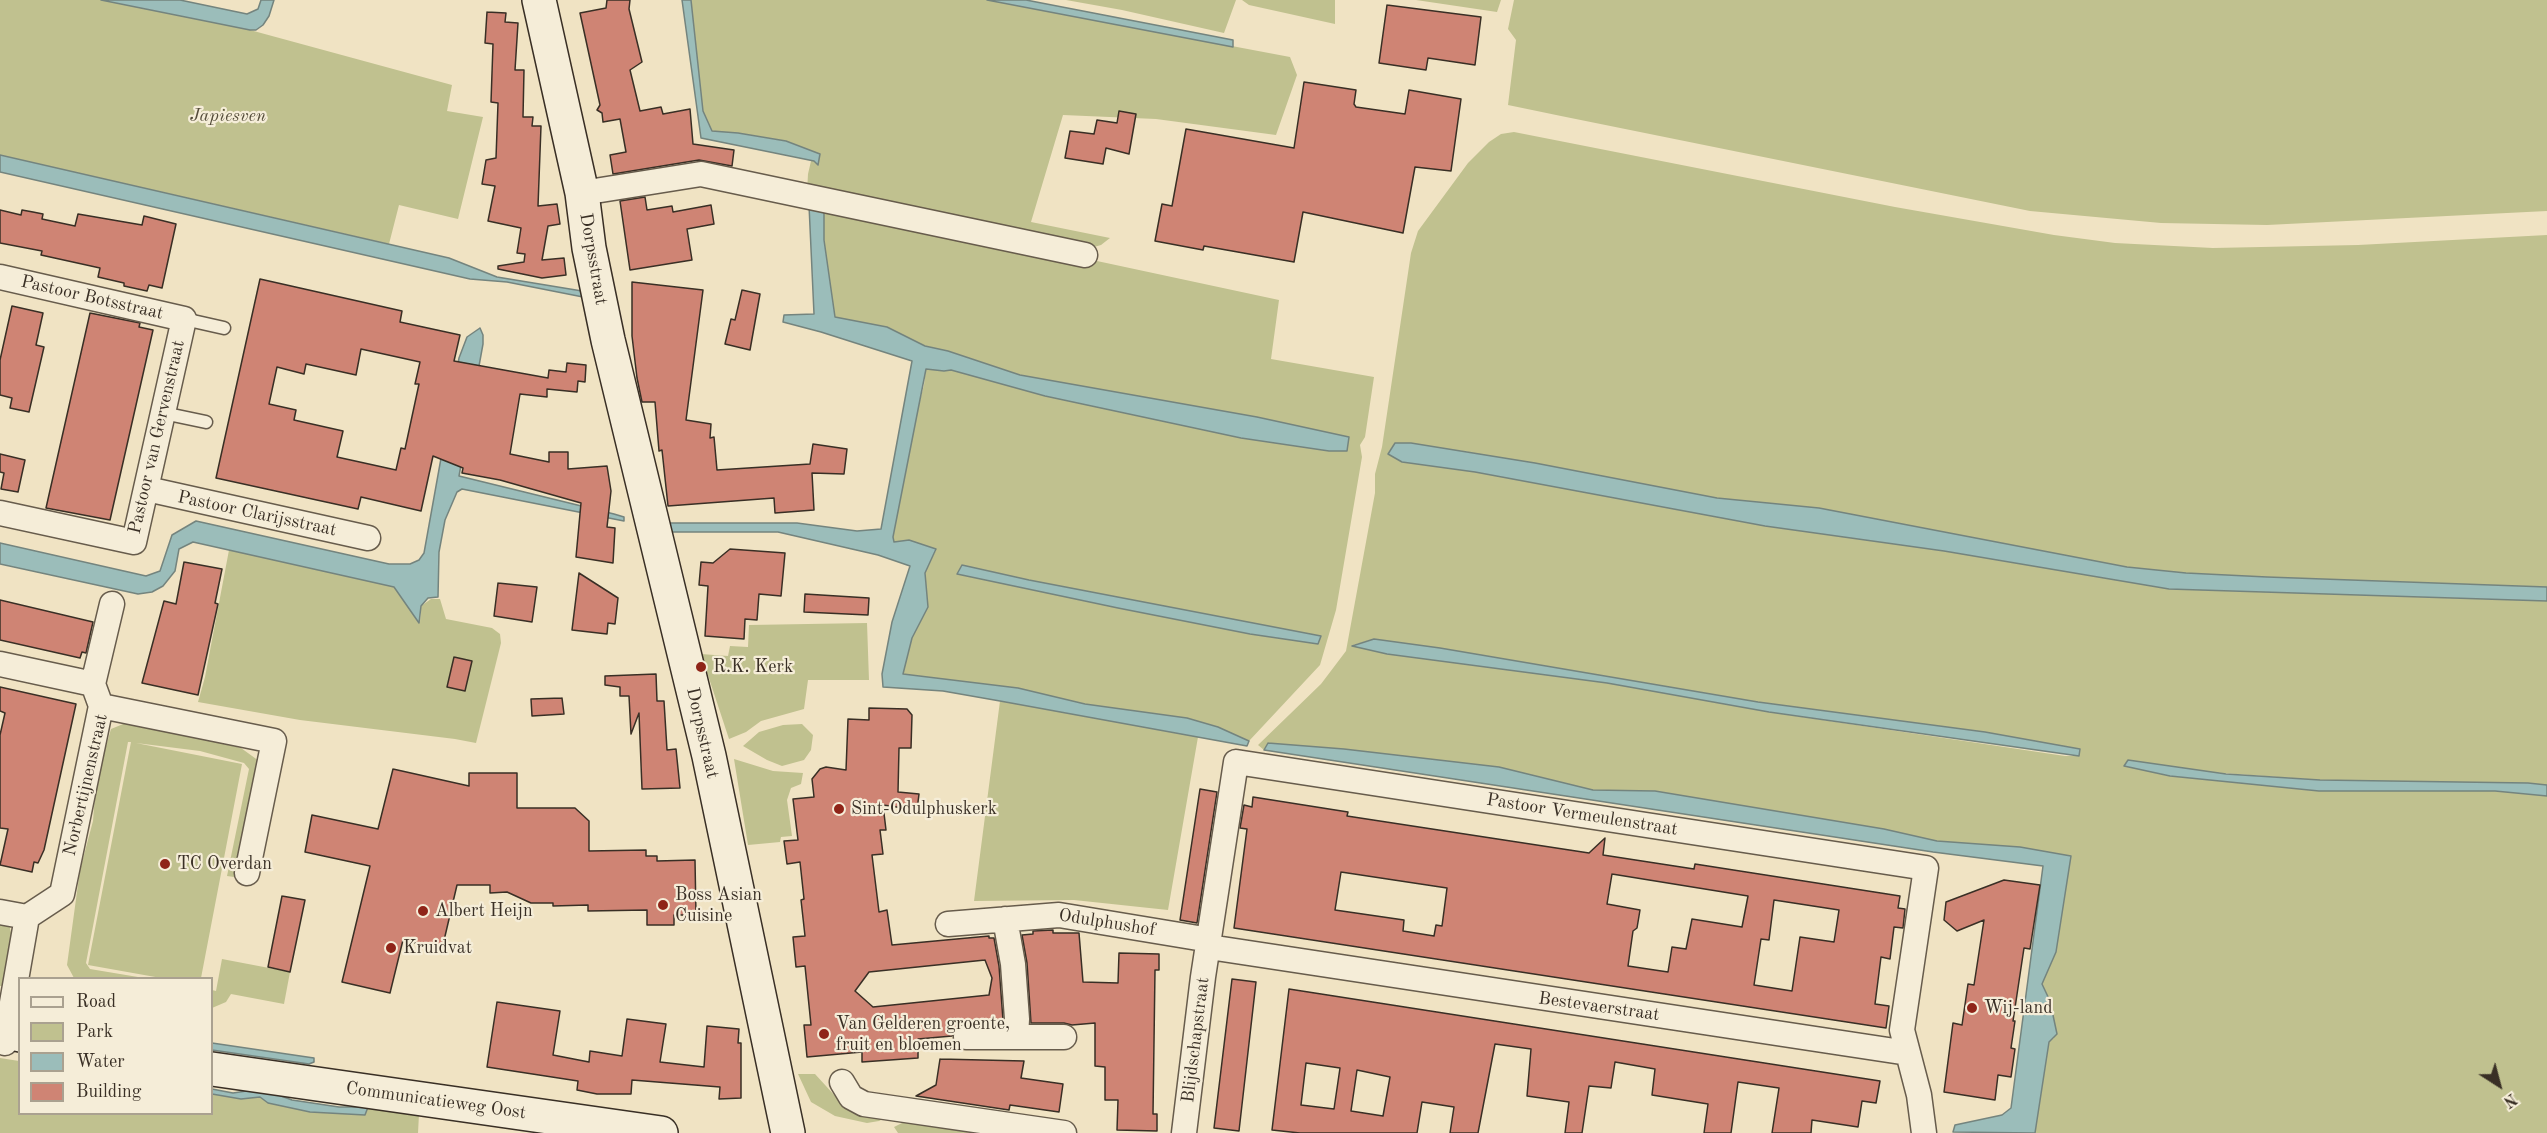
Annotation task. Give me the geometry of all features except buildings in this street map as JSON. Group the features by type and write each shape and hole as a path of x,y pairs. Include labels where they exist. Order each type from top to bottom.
{"street":[{"name":"Dorpsstraat","path":"539,0 582,193 589,248 608,340 709,756 788,1133"},
{"name":"Dorpsstraat","path":"582,193 701,174 1085,255"},
{"name":"Pastoor Botsstraat","path":"0,278 184,319"},
{"name":"Pastoor van Gervenstraat","path":"0,513 134,542 184,319"},
{"name":"Pastoor Clarijsstraat","path":"147,489 368,538"},
{"path":"0,664 97,695 112,604"},
{"name":"Norbertijnenstraat","path":"27,917 62,894 97,695 274,741 247,873"},
{"name":"Pastoor Vermeulenstraat","path":"1209,943 1236,762 1926,868 1902,1030 1908,1053"},
{"path":"0,912 27,917 9,1037"},
{"name":"Odulphushof","path":"948,924 1059,915 1209,943"},
{"path":"1005,919 1013,964 1016,1037"},
{"name":"Bestevaerstraat","path":"1209,943 1908,1053"},
{"name":"Blijdschapstraat","path":"1184,1133 1209,943"},
{"path":"966,1037 1064,1037"},
{"path":"1908,1053 1922,1111 1924,1133"},
{"name":"Communicatieweg Oost","path":"213,1070 661,1133"},
{"path":"842,1082 851,1097 864,1104 1064,1133"}],"lane":[{"path":"184,319 224,328"},
{"path":"163,412 206,422"}],"green space":[{"name":"Japiesven","path":"0,0 101,0 250,30 452,85 447,111 483,117 458,219 399,205 389,244 0,155"},
{"path":"691,0 988,0 1290,57 1297,75 1276,135 1156,119 1063,115 1031,222 1110,238 1101,245 1087,249 807,193 808,174 811,161 814,161 786,141 738,133 712,132 703,112"},
{"path":"1066,0 1236,0 1224,33"},
{"path":"1242,0 1335,0 1335,24 1249,5"},
{"path":"1416,0 1501,0 1497,12"},
{"path":"1514,0 2547,0 2547,211 2267,225 2161,223 2030,211 1561,116 1508,105 1516,40 1508,29"},
{"path":"1514,132 1895,207 2054,235 2115,243 2213,248 2358,245 2547,235 2547,587 2267,577 2127,567 1819,508 1717,498 1463,451 1395,443 1388,453 1402,462 1475,472 1765,526 1944,551 2169,589 2547,601 2547,785 2320,780 2124,766 2170,776 2319,791 2495,791 2547,796 2547,1133 2035,1133 2049,1042 2054,1038 2042,1013 2044,866 1933,852 1264,750 1258,745 1321,684 1346,651 1375,493 1375,474 1382,447 1411,253 1418,231 1468,163 1489,142 1501,134","holes":["1374,639 1440,648 1758,702 1985,732 2079,749 2079,756 2065,756 1769,712 1607,683 1387,654 1353,645"]},
{"path":"824,209 1087,262 1097,261 1279,300 1271,359 1374,377 1365,437 1360,445 1362,457 1336,610 1320,665 1249,741 1218,727 1187,718 1085,704 1018,688 903,674 912,638 928,607 925,573 936,550 909,540 894,542 893,537 926,368 951,370 1045,396 1241,438 1329,451 1347,451 1125,395 1020,375 948,351 925,346 887,327 835,317 824,240","holes":["962,565 1321,637 1318,644 1250,634 957,574"]},
{"path":"229,550 394,587 420,622 421,606 431,599 440,599 446,619 492,628 500,634 501,643 476,743 300,720 198,702 205,677"},
{"path":"867,623 869,680 808,680 804,709 761,721 746,732 729,739 701,654 728,656 730,646 748,647 749,625"},
{"path":"1000,701 1198,737 1168,910 1074,900 974,901"},
{"name":"TC Overdan","path":"133,720 171,732 241,748 259,761 257,786 234,877 227,876 249,769 244,763 200,751 136,743 242,764 201,977 155,977 88,965 131,742 128,742 86,963 90,969 138,977 73,977 67,965 80,870 93,821 96,781 111,729"},
{"path":"802,724 813,735 811,750 804,760 782,766 743,746 759,732 783,725"},
{"path":"734,759 773,771 803,773 801,784 791,788 787,800 792,836 781,837 780,842 748,845"},
{"path":"0,918 9,924 12,937 4,986 0,986"},
{"path":"222,959 290,972 284,1004 231,994 226,1002 213,1008 213,990 216,991"},
{"path":"0,1058 18,1061 18,1115 213,1115 213,1094 241,1099 260,1097 268,1103 310,1112 365,1115 368,1107 419,1114 418,1133 0,1133"},
{"path":"798,1074 815,1074 847,1109 893,1114 879,1121 867,1123 835,1116 811,1102"},
{"path":"912,1118 1022,1133 898,1133 894,1127"}],"water":[{"path":"101,0 180,0 247,14 258,9 261,0 274,0 269,16 263,25 256,30 250,30"},
{"path":"682,0 691,0 703,111 712,131 786,141 820,154 818,165 814,161 701,138"},
{"path":"987,0 1026,0 1233,40 1233,47"},
{"path":"0,155 449,258 497,277 582,291 583,297 507,282 470,279 0,172"},
{"path":"809,205 824,209 824,240 835,317 887,327 925,346 948,351 1020,375 1257,417 1349,437 1347,451 1329,451 1241,438 1045,396 951,370 926,369 893,537 894,542 909,540 936,549 925,573 928,607 912,638 903,674 1018,688 1085,704 1187,718 1218,727 1249,741 1247,746 943,691 883,687 882,674 892,622 910,566 878,555 778,532 670,532 667,523 797,523 857,531 881,529 912,361 783,322 784,315 814,314"},
{"path":"480,328 483,344 459,476 614,514 624,517 624,521 462,489 457,492 445,520 439,552 438,597 428,598 421,606 419,623 394,587 193,542 179,549 175,571 163,586 152,592 138,594 0,564 0,543 146,576 160,571 172,535 196,521 389,564 410,564 419,560 424,553 459,358 467,337"},
{"path":"1395,443 1411,443 1535,463 1717,498 1819,508 2127,567 2267,577 2547,587 2547,601 2169,589 1944,551 1765,526 1475,472 1402,462 1388,454"},
{"path":"962,565 1321,636 1318,644 1250,634 1118,608 957,574"},
{"path":"1374,639 1440,648 1758,702 1985,732 2080,749 2079,756 1769,712 1607,683 1387,654 1352,646"},
{"path":"1268,743 1344,749 1499,767 1593,790 1655,791 1884,829 1937,841 2020,847 2071,856 2056,952 2042,984 2050,1001 2057,1034 2049,1042 2035,1133 1953,1132 1955,1125 2002,1115 2011,1108 2043,866 1933,852 1264,750"},
{"path":"2128,760 2226,774 2320,780 2528,783 2547,785 2547,796 2495,791 2319,791 2170,776 2124,766"},
{"path":"213,1043 314,1058 314,1062 309,1064 213,1050"},
{"path":"213,1089 233,1093 253,1090 273,1093 292,1100 339,1107 368,1107 365,1115 310,1112 268,1103 260,1097 241,1099 213,1094"}],"place":[{"name":"R.K. Kerk","path":"701,667"},
{"name":"Sint-Odulphuskerk","path":"839,809"},
{"name":"TC Overdan","path":"165,864"},
{"name":"Boss Asian Cuisine","path":"663,905"},
{"name":"Albert Heijn","path":"423,911"},
{"name":"Kruidvat","path":"391,948"},
{"name":"Wij-land","path":"1972,1008"},
{"name":"Van Gelderen groente, fruit en bloemen","path":"824,1034"}]}
